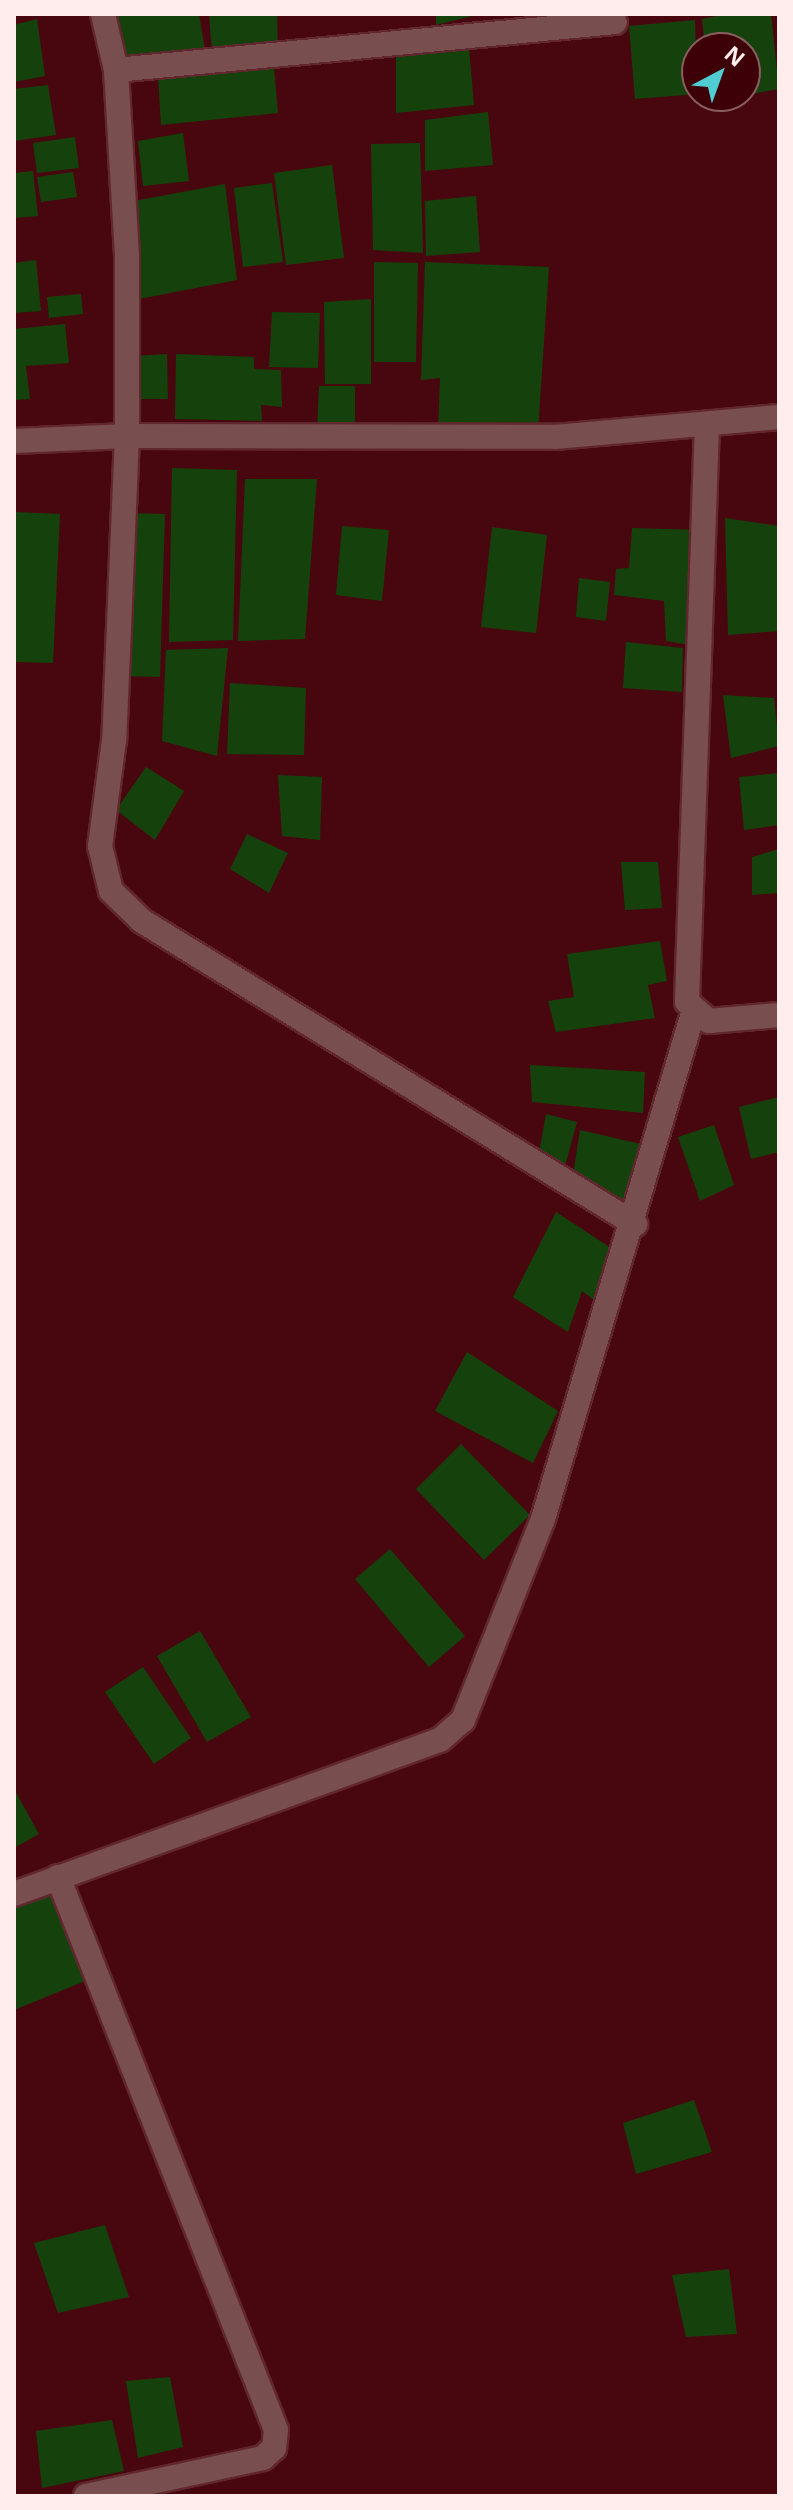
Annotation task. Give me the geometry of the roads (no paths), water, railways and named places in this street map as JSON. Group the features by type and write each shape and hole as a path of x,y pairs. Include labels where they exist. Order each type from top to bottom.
{"street":[{"path":"103,14 116,70 127,436 114,740 100,846 111,891 142,921 635,1224"},
{"path":"116,70 615,22"},
{"path":"14,441 127,436 402,440 707,425 779,417"},
{"path":"14,1894 440,1740 463,1720 543,1519 635,1224 694,1010 683,963 707,425"},
{"path":"694,1010 720,1022 779,1015"},
{"path":"58,1877 276,2430 274,2448 263,2458 86,2496"}]}
